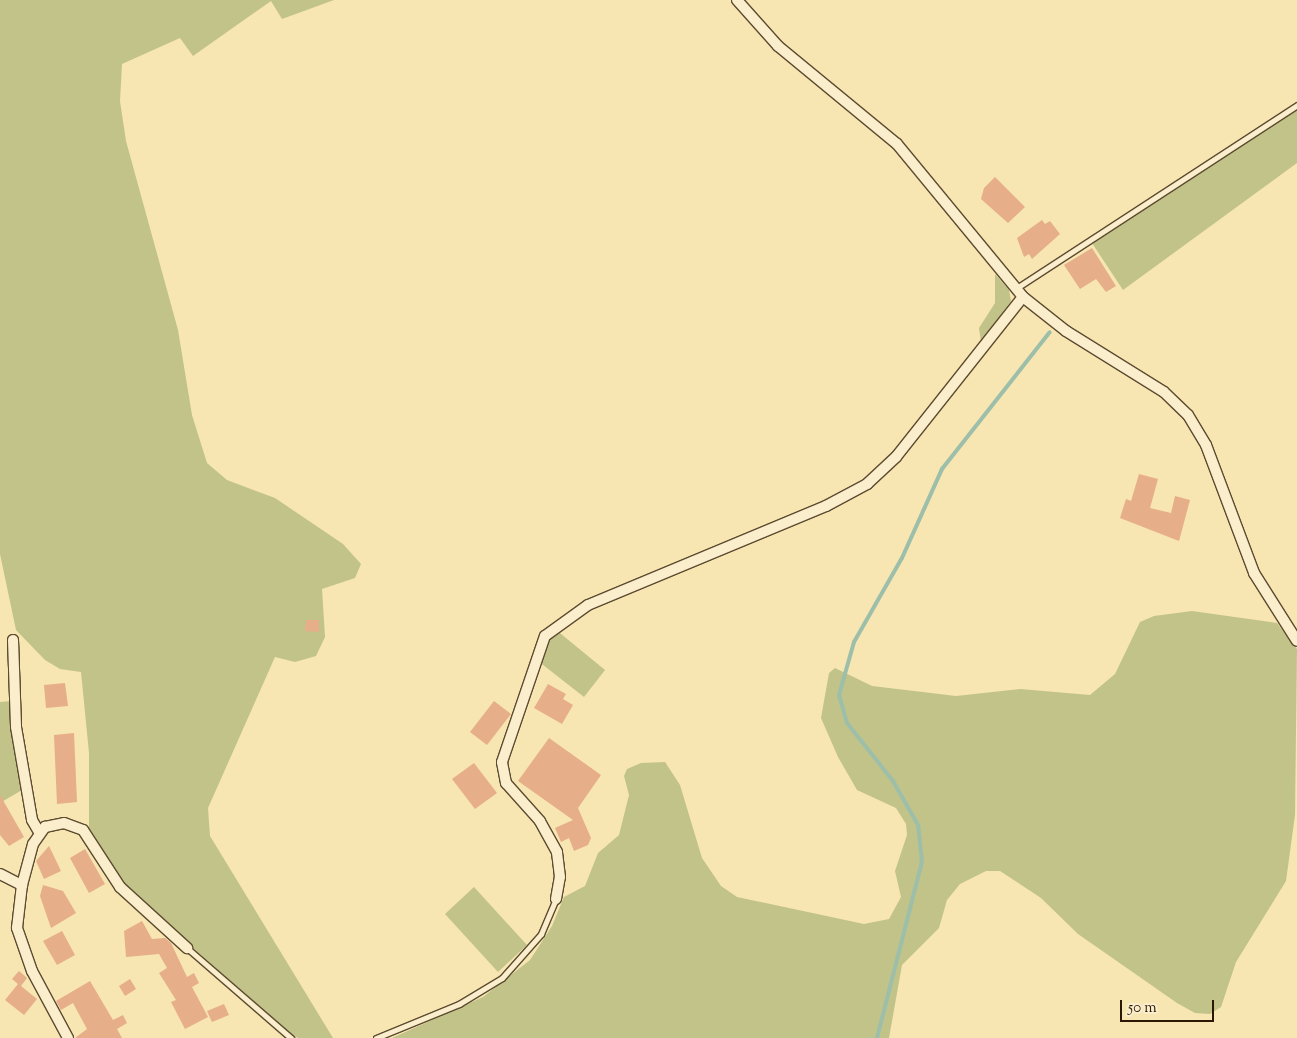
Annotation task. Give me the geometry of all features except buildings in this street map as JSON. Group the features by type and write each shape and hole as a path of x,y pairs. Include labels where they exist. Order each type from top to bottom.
{"street":[{"path":"737,0 778,46 897,144 1014,289 1066,331 1164,392 1188,415 1206,445 1254,573 1297,641"},
{"path":"556,899 560,877 557,852 540,821 506,783 502,768 532,665 545,636 588,605 826,506 867,484 896,457 1023,297"},
{"path":"13,640 16,727 32,820 39,832"},
{"path":"68,1038 20,936 16,912 22,885 39,832 53,823 83,830 120,887 187,948"},
{"path":"0,874 22,885"}],"lane":[{"path":"1014,289 1297,105"},
{"path":"376,1038 459,1004 502,978 541,934 556,899"},
{"path":"187,948 291,1038"}],"green space":[{"path":"0,0 334,0 282,19 271,1 193,56 180,38 122,64 120,101 126,141 178,330 192,415 207,463 227,480 275,498 343,544 361,564 355,578 322,589 325,637 316,656 295,662 275,657 208,808 210,836 333,1038 298,1038 282,1028 122,884 89,832 89,753 81,672 60,669 45,660 16,630 0,554"},
{"path":"1297,109 1297,163 1123,290 1090,240"},
{"path":"995,274 1009,290 1011,301 981,342 979,328 995,303"},
{"path":"1192,611 1277,623 1297,649 1295,815 1286,881 1236,962 1221,1007 1210,1014 1195,1013 1177,1003 1078,934 1041,898 1000,871 986,871 960,884 947,900 939,928 902,965 889,1038 392,1038 483,997 530,960 552,926 564,897 585,886 598,853 619,835 629,795 624,776 627,769 641,763 665,762 680,785 702,858 721,886 737,897 864,924 889,919 901,897 895,871 907,835 906,824 896,808 857,790 838,757 821,718 829,673 835,668 872,686 956,696 1020,689 1090,695 1115,674 1140,622 1154,616"},
{"path":"555,629 605,670 584,697 538,661"},
{"path":"11,701 22,790 0,803 0,702"},
{"path":"474,887 527,945 498,972 445,914"}],"waterway":[{"path":"877,1038 922,862 918,825 893,781 847,723 839,695 854,642 902,558 942,469 1050,332"}]}
